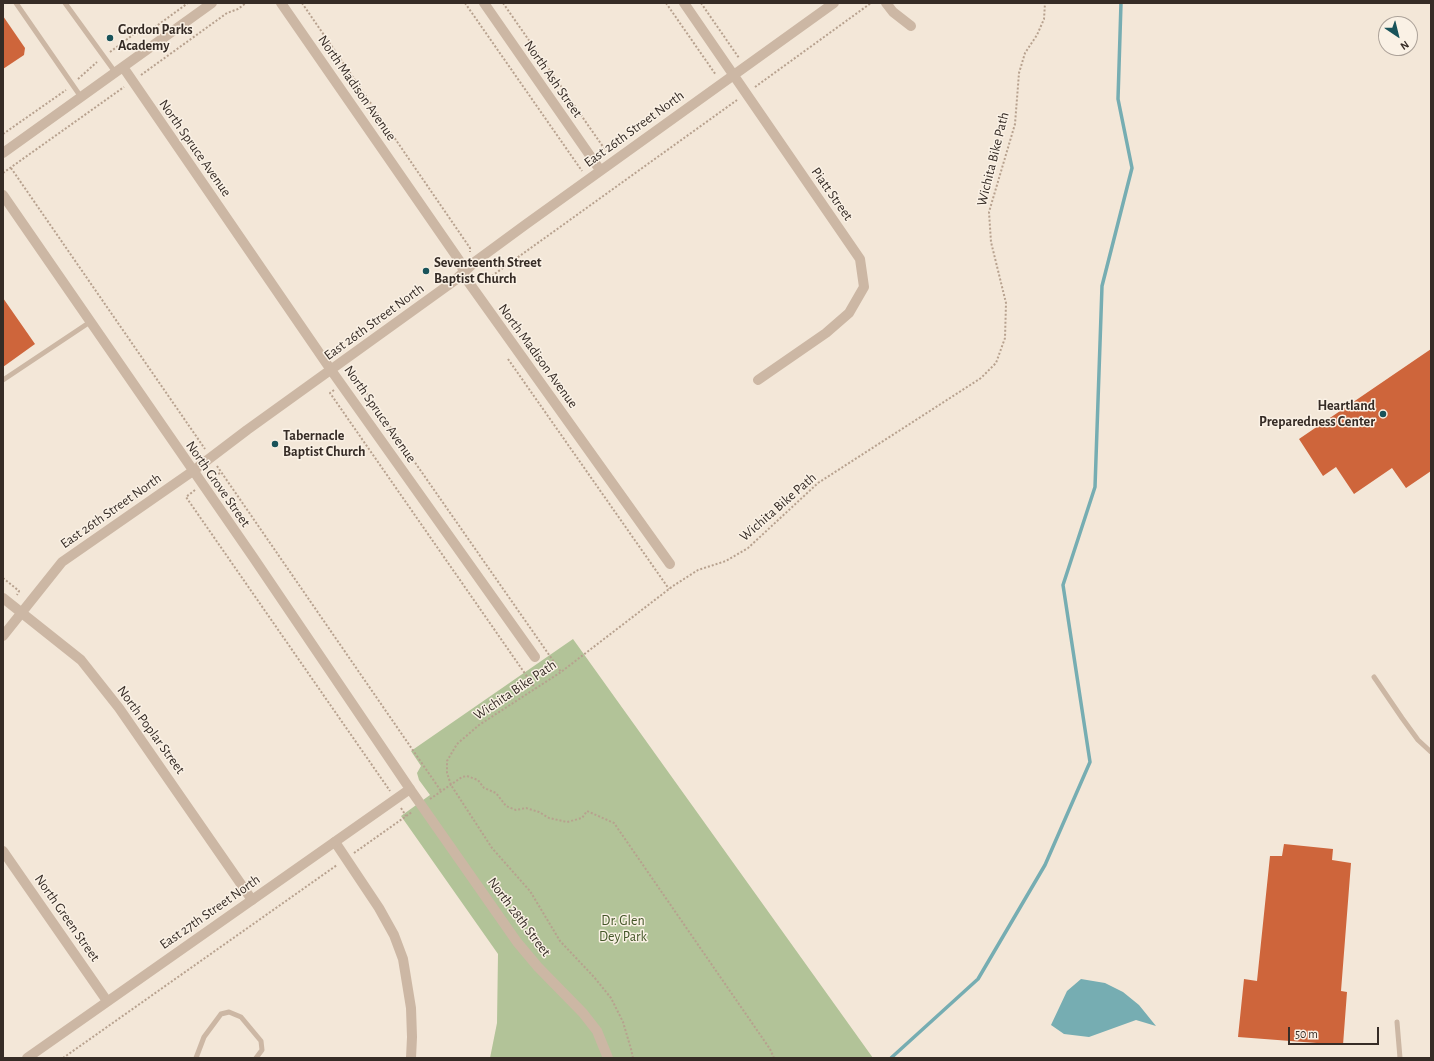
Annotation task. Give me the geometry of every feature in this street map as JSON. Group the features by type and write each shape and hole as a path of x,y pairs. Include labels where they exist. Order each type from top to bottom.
{"street":[{"path":"3,153 212,3"},
{"name":"North Madison Avenue","path":"281,3 459,260 467,280 670,564"},
{"name":"North Ash Street","path":"484,3 600,170"},
{"name":"Piatt Street","path":"684,3 860,259 864,288 849,313 826,333 758,380"},
{"name":"East 26th Street North","path":"3,636 62,562 211,458 454,281 476,261 600,170 834,3"},
{"path":"886,3 893,12 911,26"},
{"name":"North Spruce Avenue","path":"119,69 535,657"},
{"name":"North Grove Street","path":"3,195 410,789"},
{"name":"North Poplar Street","path":"3,598 81,660 119,708 252,900"},
{"name":"East 27th Street North","path":"27,1058 410,789"},
{"name":"North 28th Street","path":"410,789 517,942 538,967 584,1013 597,1031 608,1058"},
{"path":"335,842 379,908 394,935 403,959 411,1008 411,1058"},
{"name":"North Green Street","path":"3,851 107,1001"}],"lane":[{"path":"16,3 81,96"},
{"path":"65,3 104,57 119,69"},
{"path":"3,380 90,322"},
{"path":"1374,677 1418,740 1431,752"},
{"path":"196,1058 204,1037 221,1014 229,1012 241,1017 261,1041 262,1050 256,1058"},
{"path":"1397,1022 1400,1058"}],"path":[{"path":"3,134 63,92 134,34 151,30 188,3"},
{"path":"302,3 470,248 471,256"},
{"path":"465,3 582,171"},
{"path":"503,3 606,150"},
{"path":"474,289 871,3"},
{"name":"Wichita Bike Path","path":"633,1058 632,1049 623,1022 611,998 594,977 560,941 530,892 492,848 451,785 447,773 447,761 457,744 479,725 561,672 669,589 698,570 726,561 748,548 818,484 981,378 996,363 1005,338 1006,303 991,242 990,212 1015,124 1019,73 1025,53 1037,35 1044,19 1045,3"},
{"path":"11,168 441,791"},
{"path":"505,354 669,589"},
{"path":"221,472 186,497 406,816"},
{"path":"63,1058 441,791 467,776 478,780 484,788 496,793 506,806 516,810 526,808 539,812 549,818 567,822 582,818 587,810 614,823 770,1049 774,1058"}],"green space":[{"name":"Dr. Glen Dey Park","path":"573,639 873,1058 490,1058 497,1023 498,954 401,816 430,795 419,780 417,773 421,766 411,751"}],"water":[{"path":"1081,979 1105,983 1123,992 1139,1005 1156,1026 1136,1020 1089,1037 1064,1034 1051,1025 1067,991"}],"building":[{"path":"3,16 25,48 24,55 3,69"},
{"path":"3,298 35,344 3,367"},
{"name":"Heartland Preparedness Center","path":"1431,349 1431,471 1406,488 1392,468 1354,494 1336,467 1323,476 1299,439"},
{"path":"1284,844 1333,849 1332,860 1351,863 1341,991 1347,992 1343,1045 1238,1037 1244,979 1257,981 1270,856 1282,856"}],"waterway":[{"path":"891,1058 978,979 1045,865 1090,762 1063,585 1095,487 1102,286 1132,168 1118,99 1121,3"}],"place":[{"name":"Gordon Parks Academy","path":"110,38"},
{"name":"Seventeenth Street Baptist Church","path":"426,271"},
{"name":"Heartland Preparedness Center","path":"1383,414"},
{"name":"Tabernacle Baptist Church","path":"275,444"}]}
